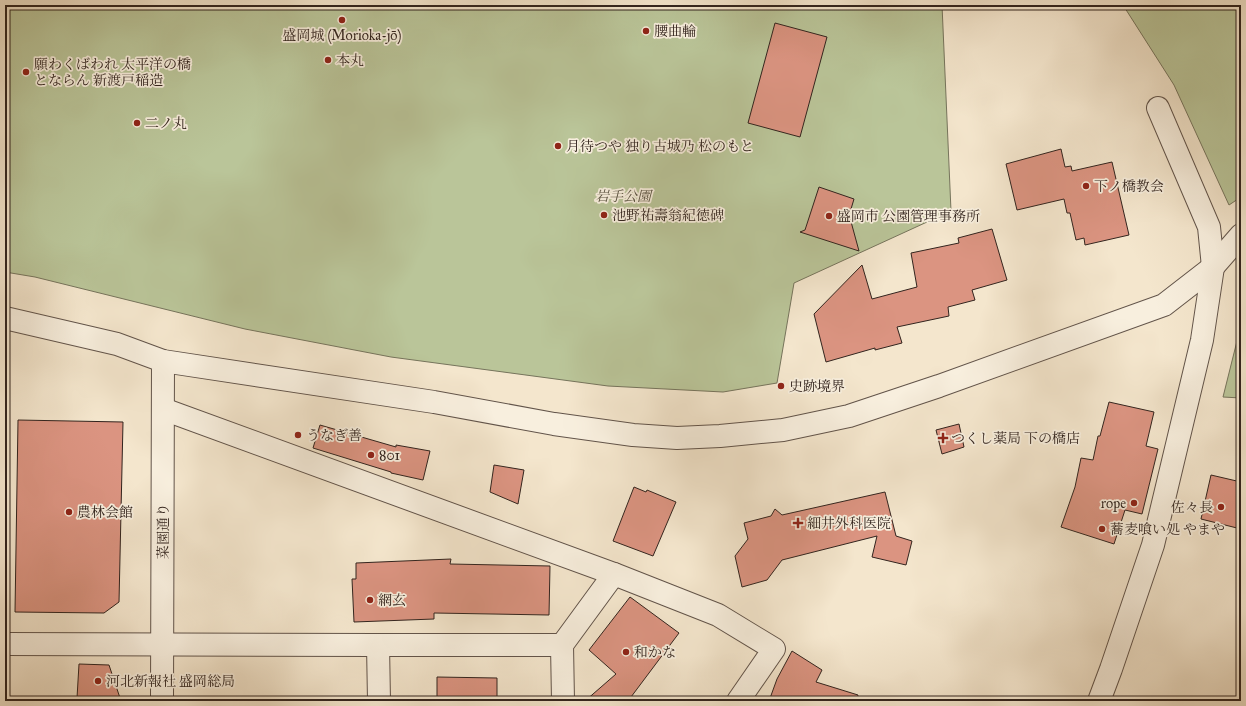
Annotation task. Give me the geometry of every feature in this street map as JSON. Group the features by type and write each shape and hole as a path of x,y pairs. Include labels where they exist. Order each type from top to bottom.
{"street":[{"path":"1099,701 1153,545 1202,340 1213,267 1209,227 1158,108"},
{"path":"5,318 117,344 163,361 434,402 554,424 633,435 677,438 783,430 849,416 939,386 1164,305 1213,267 1241,235"},
{"name":"菜園通り","path":"162,701 163,361"},
{"path":"163,409 614,574 718,615 774,649 738,701"},
{"path":"563,701 562,645 614,574"},
{"path":"5,644 562,645"},
{"path":"378,645 379,701"}],"green space":[{"name":"岩手公園","path":"5,5 942,5 951,211 794,283 777,383 723,392 608,386 391,357 245,329 35,277 5,272"},
{"path":"1123,5 1241,5 1241,197 1229,205 1174,85"},
{"path":"1239,333 1241,335 1241,398 1223,397"}],"building":[{"path":"775,23 827,37 800,137 748,123"},
{"path":"1061,149 1065,167 1071,166 1072,171 1112,162 1129,235 1085,245 1084,238 1076,240 1070,213 1067,213 1064,199 1017,210 1006,164"},
{"name":"盛岡市 公園管理事務所","path":"819,187 854,199 848,219 850,218 859,251 800,232 805,230"},
{"path":"992,229 1007,280 972,290 975,300 948,307 949,316 897,327 902,343 875,350 875,348 826,362 814,314 862,265 872,299 917,287 911,253 959,243 958,238"},
{"path":"1109,402 1154,412 1146,446 1158,449 1142,514 1125,510 1114,544 1061,527 1075,487 1081,458 1093,460 1098,436 1100,436"},
{"name":"農林会館","path":"18,420 123,422 119,602 104,613 15,612"},
{"path":"959,424 964,447 942,454 936,430"},
{"path":"320,425 396,447 396,445 430,451 423,480 391,473 313,448"},
{"path":"494,465 524,470 518,504 490,492"},
{"path":"1211,475 1241,482 1241,529 1201,519"},
{"path":"634,487 646,492 647,490 676,502 653,556 613,541"},
{"path":"885,492 896,536 912,541 906,565 872,557 877,536 782,560 767,580 742,587 735,556 748,539 744,523 771,516 775,509 782,515"},
{"path":"451,559 450,564 550,566 549,615 434,613 434,619 354,622 352,579 356,579 356,563"},
{"path":"630,597 679,633 628,701 585,701 616,674 589,650"},
{"path":"792,651 822,670 816,682 858,695 857,701 769,701 777,679"},
{"path":"79,664 109,665 120,698 77,698"},
{"path":"437,677 497,678 497,701 437,701"}],"place":[{"name":"盛岡城 (Morioka-jō)","path":"342,20"},
{"name":"腰曲輪","path":"646,31"},
{"name":"本丸","path":"328,60"},
{"name":"願わくばわれ 太平洋の橋 とならん 新渡戸稲造","path":"26,72"},
{"name":"二ノ丸","path":"137,123"},
{"name":"月待つや 独り古城乃 松のもと","path":"558,146"},
{"name":"下ノ橋教会","path":"1086,186"},
{"name":"池野祐壽翁紀徳碑","path":"604,215"},
{"name":"盛岡市 公園管理事務所","path":"829,216"},
{"name":"史跡境界","path":"781,386"},
{"name":"うなぎ善","path":"298,435"},
{"name":"つくし薬局 下の橋店","path":"943,438"},
{"name":"801","path":"371,455"},
{"name":"rope","path":"1134,503"},
{"name":"佐々長","path":"1221,507"},
{"name":"農林会館","path":"69,512"},
{"name":"細井外科医院","path":"798,523"},
{"name":"蕎麦喰い処 やまや","path":"1102,529"},
{"name":"網玄","path":"370,600"},
{"name":"和かな","path":"626,652"},
{"name":"河北新報社 盛岡総局","path":"98,681"}]}
